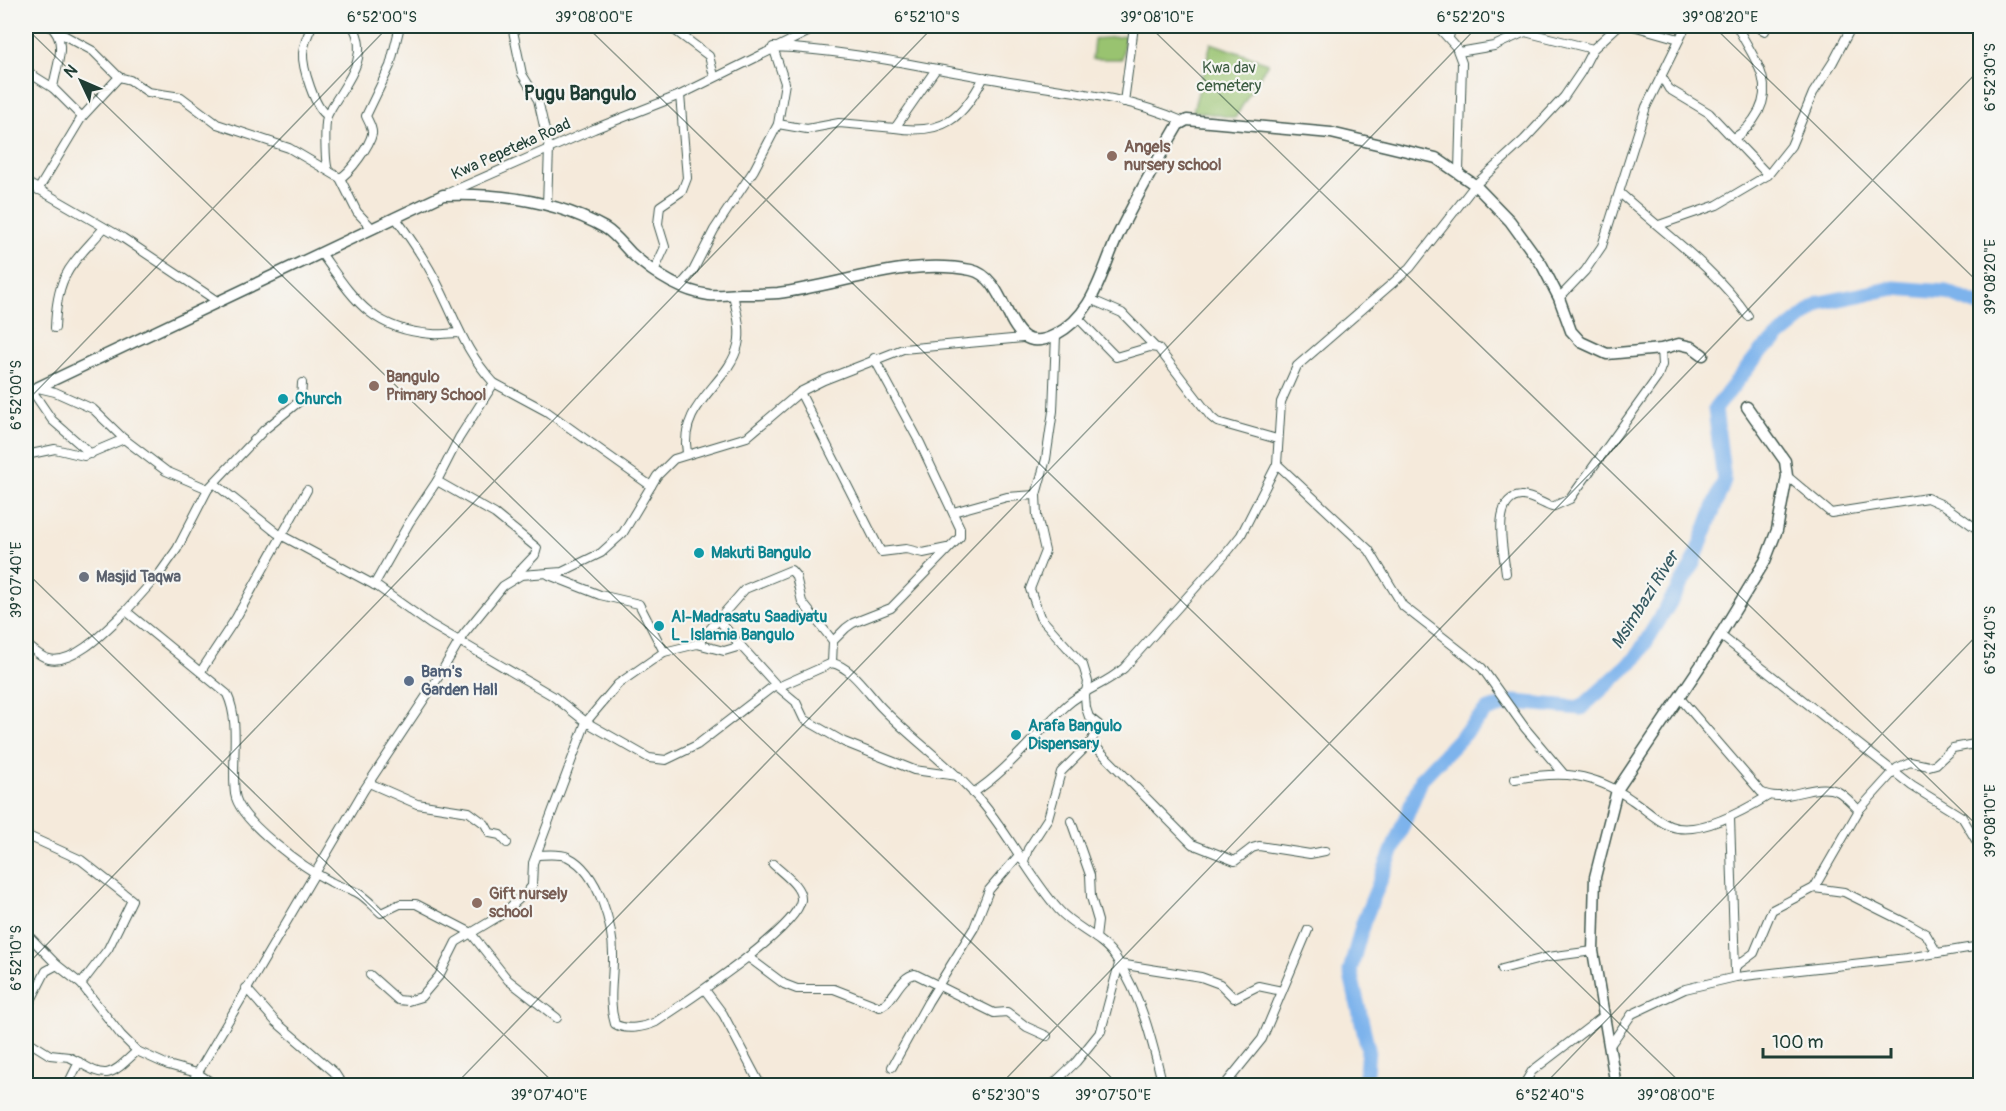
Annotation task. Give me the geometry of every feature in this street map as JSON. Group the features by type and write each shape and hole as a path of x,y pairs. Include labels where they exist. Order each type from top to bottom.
{"street":[{"path":"50,26 93,51 119,77 130,80 148,92 181,97 217,124 289,148 340,178 357,212 372,228"},
{"path":"312,26 303,57 308,79 320,108 327,115"},
{"path":"327,170 327,115 356,68 359,40 353,26"},
{"path":"340,178 350,170 371,136 372,129 366,116 390,66 400,26"},
{"path":"512,26 522,74 538,100 549,147 547,205"},
{"path":"669,26 709,56 714,76"},
{"name":"Kwa Pepeteka Road","path":"443,195 549,147 680,95 714,76 820,26"},
{"path":"1124,102 1134,26"},
{"path":"1437,26 1449,37 1459,52 1462,71 1459,171"},
{"path":"1449,37 1452,26"},
{"path":"973,793 1003,770 1086,689 1110,681 1124,669 1229,550 1241,535 1277,464 1281,402 1297,366 1410,268 1475,185 1524,140 1564,97 1593,49 1618,26"},
{"path":"1633,26 1679,39"},
{"path":"1559,298 1585,271 1602,246 1646,107 1686,26"},
{"path":"1734,138 1757,115 1766,89 1764,76 1737,26"},
{"path":"1755,26 1765,31"},
{"path":"1659,225 1717,205 1768,175 1791,146 1812,93 1833,63 1852,26"},
{"path":"53,88 61,40 58,32"},
{"path":"1459,52 1494,46 1525,32 1593,49"},
{"path":"680,286 693,272 714,230 754,170 778,124 785,83 773,47 847,53 984,77 1040,84 1124,102 1182,121 1331,133 1436,158 1459,171 1510,221 1542,265 1559,298 1571,331 1593,349 1607,354 1661,349 1678,344 1692,346 1703,355"},
{"path":"895,128 936,69"},
{"path":"26,71 53,88 82,117"},
{"path":"38,190 82,117 119,77"},
{"path":"778,124 807,129 838,123 918,130 949,123 976,92 984,77"},
{"path":"1662,78 1669,89 1700,106 1768,175"},
{"path":"654,271 665,247 658,224 660,206 682,190 687,178 680,95"},
{"path":"513,578 562,572 601,553 623,533 663,468 687,453 747,437 800,392 874,358 918,346 958,345 977,341 1023,338 1030,341 1043,340 1056,335 1078,318 1092,300 1118,235 1182,121"},
{"path":"26,182 104,228 217,301"},
{"path":"1620,193 1728,288 1748,316"},
{"path":"30,389 443,195 517,198 547,205 606,228 654,271 680,286 711,295 776,293 924,268 969,270 989,280 1023,338"},
{"path":"394,217 427,264 474,361 494,383 546,411 651,486"},
{"path":"55,328 56,297 62,278 104,228"},
{"path":"321,254 369,314 383,323 425,333 459,333"},
{"path":"687,453 686,433 691,420 731,361 738,344 733,294"},
{"path":"1092,300 1122,313 1161,351 1180,380 1211,417 1224,424 1277,439"},
{"path":"1078,318 1116,357 1155,347"},
{"path":"892,1067 937,985 974,928 989,890 1022,858 1028,849 1048,818 1061,772 1091,742 1099,725 1089,717 1085,701 1088,678 1080,659 1056,637 1040,617 1032,596 1031,584 1045,551 1037,516 1036,495 1050,438 1055,385 1056,335"},
{"path":"1506,573 1500,519 1506,505 1518,496 1524,496 1552,507 1570,499 1657,378 1662,365 1661,349"},
{"path":"833,641 853,622 891,608 960,537 953,512 920,443 874,358"},
{"path":"26,644 43,657 65,658 83,648 126,611 160,573 177,549 211,486 264,430 300,400 302,383"},
{"path":"374,585 409,523 437,481 459,438 494,383"},
{"path":"30,389 55,392 93,409 124,439 166,471 211,486 284,537 374,585 459,642 553,696 586,722 649,758 666,760 697,745 777,686 832,663 846,670 883,709 973,793 1058,910 1081,930 1096,938 1119,964 1140,1002 1163,1086"},
{"path":"30,389 52,420 91,454"},
{"path":"800,392 881,552 906,549 923,553 948,548"},
{"path":"1616,1086 1611,1044 1593,951 1595,877 1617,790 1720,635 1765,561 1777,530 1787,476 1785,461 1747,407"},
{"path":"26,455 49,449 80,457 124,439"},
{"path":"1277,464 1369,550 1403,606 1482,668 1525,729 1563,773"},
{"path":"1787,476 1831,513 1927,498 1945,506 1980,531"},
{"path":"190,1086 246,988 296,910 315,872 468,627 535,555 537,548 495,514 437,481"},
{"path":"201,671 284,537 308,490"},
{"path":"953,512 1007,497 1036,495"},
{"path":"697,644 750,586 791,570 796,576 802,602 833,641 832,663"},
{"path":"548,574 600,595 639,604 664,652"},
{"path":"126,611 222,688 230,701 238,804 242,812 279,846 315,872 332,883 356,892 383,913 400,904 416,904 470,932 508,980 557,1018"},
{"path":"722,618 722,624 741,646 777,686 796,702 804,719 844,742 914,770 958,777"},
{"path":"1720,635 1894,772 1962,817 1980,847"},
{"path":"370,975 398,1000 408,1001 421,998 439,976 456,942 501,915 527,892 532,886 532,868 536,855 586,722 618,684 664,652 697,644 724,651 741,646"},
{"path":"1679,697 1732,757 1754,786 1768,796"},
{"path":"1091,742 1197,846 1235,861 1252,848 1259,846 1310,854 1325,851"},
{"path":"1735,972 1754,952 1772,910 1814,888 1859,810 1894,772 1906,762 1929,766 1936,764 1953,748 1980,742"},
{"path":"1515,779 1563,773 1585,776 1617,790 1671,827 1683,828 1730,818 1768,796 1830,790 1844,796 1859,810"},
{"path":"369,783 423,806 470,812 485,824 490,833 500,836 507,843"},
{"path":"1730,818 1735,972"},
{"path":"1071,821 1090,875 1090,897 1098,921 1096,938"},
{"path":"26,835 81,860 132,900 108,948 81,984"},
{"path":"536,855 566,856 579,864 599,893 613,939 610,997 617,1026 643,1027 705,990 748,957 791,917 801,901 797,888 773,864"},
{"path":"1814,888 1844,892 1910,925 1926,934 1937,952"},
{"path":"1224,1086 1262,1039 1308,930"},
{"path":"26,933 57,965 81,984 121,1035 137,1051 168,1065 197,1073 217,1086"},
{"path":"1611,1044 1626,1020 1642,1007 1735,972 1980,946"},
{"path":"1502,969 1548,957 1593,951"},
{"path":"748,957 784,984 798,989 834,989 880,1007 890,1000 912,974 994,1013 1007,1012 1027,1027 1047,1036"},
{"path":"1119,964 1201,977 1220,984 1234,998 1258,986 1282,991"},
{"path":"1051,1086 1076,1062 1101,1031 1119,964"},
{"path":"26,1010 46,971 57,965"},
{"path":"246,988 276,1022 334,1072 343,1086"},
{"path":"705,990 723,1014 761,1086"},
{"path":"1523,1086 1532,1071 1605,1015"},
{"path":"26,1040 50,1055 69,1057 96,1074 118,1068 137,1051"},
{"path":"67,1086 79,1062"}],"green space":[{"path":"1125,36 1122,59 1092,59 1094,39"},
{"name":"Kwa dav cemetery","path":"1211,43 1268,63 1235,118 1193,111"}],"waterway":[{"name":"Msimbazi River","path":"1365,1086 1368,1049 1350,971 1363,923 1422,778 1486,711 1514,702 1581,708 1636,658 1692,566 1724,481 1715,409 1760,352 1820,303 1894,288 1946,292 1980,306"}],"place":[{"name":"Angels nursery school","path":"1112,156"},
{"name":"Bangulo Primary School","path":"374,386"},
{"name":"Church","path":"283,399"},
{"name":"Makuti Bangulo","path":"699,553"},
{"name":"Masjid Taqwa","path":"84,577"},
{"name":"Al-Madrasatu Saadiyatu L_Islamia Bangulo","path":"659,626"},
{"name":"Bam's Garden Hall","path":"409,681"},
{"name":"Arafa Bangulo Dispensary","path":"1016,735"},
{"name":"Gift nursely school","path":"477,903"}],"district":[{"name":"Pugu Bangulo","path":"580,93"}]}
